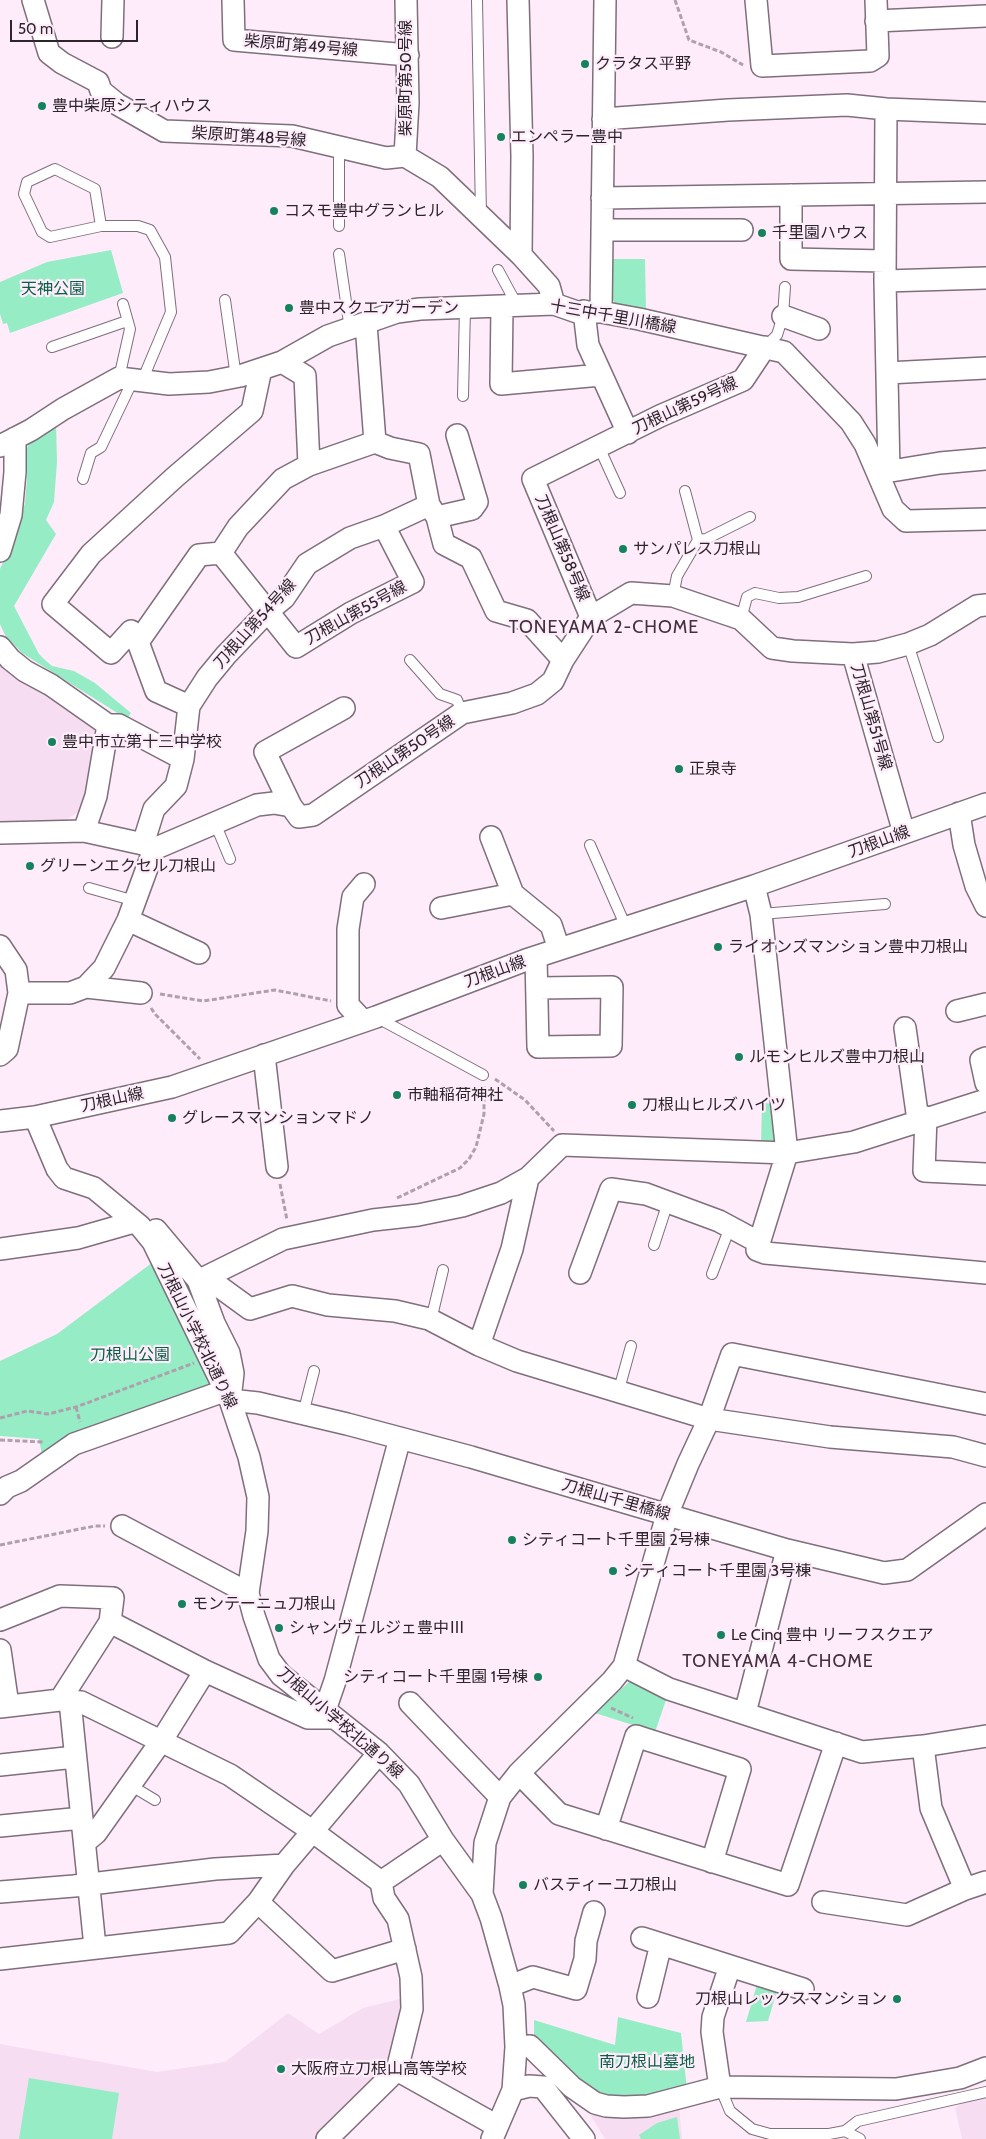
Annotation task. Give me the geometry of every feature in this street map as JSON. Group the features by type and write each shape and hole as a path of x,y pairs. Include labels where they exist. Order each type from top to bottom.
{"street":[{"name":"柴原町第48号線","path":"33,0 49,52 62,63 98,82 101,91 117,104 164,131 292,136 386,158 405,156"},
{"path":"112,37 113,0"},
{"name":"柴原町第49号線","path":"233,0 234,40 408,55"},
{"name":"柴原町第50号線","path":"405,156 408,102 406,0"},
{"path":"518,0 522,156 521,255"},
{"path":"605,0 602,230 588,345 628,433"},
{"path":"756,0 762,66 870,61 878,56 876,0"},
{"path":"876,21 986,16"},
{"path":"604,119 847,104 886,109 986,113"},
{"path":"886,109 885,271 887,373 884,472 940,463 986,459"},
{"path":"405,156 440,177 521,255 549,286 554,304"},
{"path":"602,198 986,192"},
{"path":"791,195 791,259 885,271 986,278"},
{"path":"602,230 742,230"},
{"name":"十三中千里川橋線","path":"131,379 169,384 209,382 236,377 282,362 328,336 397,312 420,309 554,304 577,312 592,312 784,352 851,422 884,472 893,509 906,521 986,519"},
{"path":"509,306 501,384 601,375"},
{"path":"782,316 819,329"},
{"path":"358,327 375,442"},
{"name":"刀根山第59号線","path":"533,479 660,416 743,380 765,347"},
{"path":"282,362 305,376 309,465"},
{"path":"887,373 986,368"},
{"path":"19,993 70,993 86,987 104,968 132,911 149,847 154,810 176,786 183,760 189,706 156,691 138,642 131,631 111,653 53,604 91,554 175,477 252,411 261,369"},
{"path":"0,551 11,515 15,472 8,442 131,379"},
{"name":"刀根山第54号線","path":"189,706 214,670 267,612 284,598 308,564 350,538 384,526 433,511 472,509 477,502 457,435"},
{"path":"138,642 198,555 221,552 238,527 283,479 309,465 375,442 390,448 419,454 433,511 444,544 471,558 496,611 527,620 563,660"},
{"name":"刀根山第58号線","path":"533,479 591,617"},
{"name":"刀根山第55号線","path":"221,552 296,647 351,614 414,582 384,526"},
{"name":"刀根山第50号線","path":"149,847 215,823 257,805 274,803 291,806 299,817 313,815 462,713 512,703 537,694 553,681 563,660 591,617 631,593 673,596 741,619 772,648 853,654"},
{"name":"刀根山第51号線","path":"904,833 853,654 878,652 908,644 930,635 977,606 986,605"},
{"path":"0,647 10,659 25,671 67,696 108,725 119,725 183,760"},
{"path":"291,806 265,752 344,708"},
{"path":"84,831 96,796 108,725"},
{"name":"刀根山線","path":"0,1118 35,1117 103,1104 172,1087 369,1019 559,949 754,886 986,804"},
{"path":"959,813 964,845 976,886 986,906"},
{"path":"0,833 84,831 149,847"},
{"path":"491,837 513,894 551,925 559,949"},
{"path":"364,884 353,897 350,907 348,929 348,1005 369,1019"},
{"path":"754,886 761,914 787,1153 758,1250 765,1253 986,1273"},
{"path":"441,908 513,894"},
{"path":"132,911 199,953"},
{"path":"0,946 16,970 19,993 7,1049 0,1055"},
{"path":"536,957 538,988"},
{"path":"86,987 141,993"},
{"path":"957,1011 986,1004"},
{"path":"905,1028 922,1119 924,1171 986,1174"},
{"path":"264,1055 277,1167"},
{"path":"986,1058 981,1060 986,1083"},
{"path":"202,1278 283,1239 363,1222 462,1206 501,1193 528,1178 562,1146 787,1153 854,1142 986,1100"},
{"name":"刀根山小学校北通り線","path":"35,1117 57,1169 64,1178 94,1188 137,1224 152,1242 227,1396 249,1457 258,1497 257,1531 248,1593 269,1659 281,1675 379,1753 409,1784 443,1840 482,1894 491,1918 514,2005 516,2047 513,2090 494,2134"},
{"path":"479,1345 512,1249 528,1178"},
{"path":"580,1273 611,1189 646,1194 730,1227 760,1243"},
{"path":"0,1249 78,1238 137,1224 146,1220 160,1234 170,1248 202,1278 250,1309 292,1296 328,1305 395,1311 431,1320 479,1345 517,1361 709,1419 830,1437 953,1447 986,1456"},
{"path":"0,1494 7,1487 21,1481 74,1444 227,1396 233,1373 229,1353 214,1323 202,1278"},
{"path":"482,1894 485,1843 500,1797 519,1773 612,1681 624,1666 667,1515 709,1419 732,1354 986,1404"},
{"name":"刀根山千里橋線","path":"227,1396 400,1438 787,1550 876,1572 884,1573 907,1570 986,1514"},
{"path":"110,1622 205,1671 308,1718 329,1714 335,1681 400,1438"},
{"path":"122,1526 248,1593"},
{"path":"745,1712 787,1550"},
{"path":"0,1620 60,1596 114,1598 110,1622 65,1700 75,1757 90,1883 95,1947"},
{"path":"0,1650 4,1706 65,1700 81,1702 162,1740 230,1775 312,1831 381,1882 384,1898 398,1919 411,1977 412,2009 396,2070 327,2139"},
{"path":"624,1666 669,1689 745,1712 862,1752 922,1746 986,1736"},
{"path":"85,1842 96,1833 130,1786 162,1740 205,1671"},
{"path":"410,1703 500,1797"},
{"path":"606,1829 636,1736 740,1769 712,1862"},
{"path":"519,1773 559,1814 788,1885 836,1743"},
{"path":"922,1746 931,1808 964,1889"},
{"path":"0,1958 230,1933 258,1902 284,1865 312,1831 379,1753"},
{"path":"0,1765 75,1757"},
{"path":"0,1826 82,1818"},
{"path":"381,1882 443,1840"},
{"path":"0,1892 215,1869 284,1865"},
{"path":"823,1902 907,1915 964,1889 986,1882"},
{"path":"258,1902 332,1971 405,1948"},
{"path":"510,1986 533,1977 576,1989 585,1959 586,1940 594,1912"},
{"path":"648,1997 652,1941 803,1989"},
{"path":"720,2087 712,2032 713,2017 730,1966"},
{"path":"516,2047 530,2046 572,2087 595,2103 606,2106 648,2106 720,2087 896,2089 960,2078 986,2068"},
{"path":"396,2070 490,2122 494,2134"},
{"path":"513,2090 530,2086 543,2087 584,2139"}],"lane":[{"path":"477,0 481,216"},
{"path":"339,147 339,226"},
{"path":"83,479 91,452 101,447 131,379 171,312 165,257 150,230 138,226 101,226 50,238 42,232 24,194 27,182 55,169 95,189 101,226"},
{"path":"339,254 358,327"},
{"path":"498,270 509,306"},
{"name":"刀根山第59号線","path":"765,347 777,334 782,316 785,287"},
{"path":"225,300 236,377"},
{"path":"123,304 130,329 131,379"},
{"path":"464,396 465,308"},
{"path":"52,347 127,321"},
{"path":"599,447 620,493"},
{"path":"673,596 677,576 698,540 685,491"},
{"path":"698,540 706,539 750,517"},
{"path":"741,619 747,597 755,593 779,598 798,597 866,576"},
{"path":"908,644 938,737"},
{"path":"410,660 440,694 457,700 462,713"},
{"path":"215,823 230,859"},
{"path":"590,845 626,927"},
{"path":"89,888 132,911"},
{"path":"761,914 885,904"},
{"path":"369,1019 483,1075"},
{"path":"654,1245 668,1202"},
{"path":"712,1274 730,1227"},
{"path":"431,1320 443,1270"},
{"path":"618,1393 631,1346"},
{"path":"303,1414 314,1371"},
{"path":"130,1786 155,1800"},
{"path":"720,2087 730,2111 752,2129 770,2134 829,2134 845,2131 858,2121 986,2092"},
{"path":"845,2131 860,2139"}],"path":[{"path":"675,0 689,40 720,52 748,68"},
{"path":"211,1074 186,1044 154,1014 141,993 152,992 181,999 203,1001 274,990 348,1005"},
{"path":"395,1199 460,1168 469,1159 476,1147 484,1114 483,1075 494,1078 525,1100 560,1138 562,1146"},
{"path":"277,1167 290,1238"},
{"path":"0,1418 28,1411 48,1414 76,1408 208,1358"},
{"path":"0,1440 74,1444"},
{"path":"0,1545 96,1526 122,1526"}],"shaded area":[{"name":"豊中市立第十三中学校","path":"0,657 98,723 87,802 79,811 65,821 0,823"},
{"name":"大阪府立刀根山高等学校","path":"404,1998 386,2065 315,2139 0,2139 0,2044 157,2072 225,2062 288,2013 319,2034 363,2008"},
{"path":"986,2086 986,2139 962,2139 955,2108"},
{"path":"679,2105 682,2139 605,2139 591,2116 597,2110"}],"green space":[{"name":"天神公園","path":"111,250 123,293 10,333 7,323 3,324 0,314 0,282 47,262"},
{"path":"612,259 645,259 646,312 617,307 613,300"},
{"path":"56,423 57,462 54,502 46,520 56,534 14,606 39,654 46,661 52,666 74,671 95,683 131,713 127,719 22,653 5,635 0,624 0,569 18,529 25,503 27,479 26,450 32,438"},
{"path":"762,1102 775,1105 778,1139 773,1145 761,1145"},
{"name":"刀根山公園","path":"153,1262 212,1379 206,1390 44,1465 39,1439 0,1436 0,1361 57,1334"},
{"path":"630,1681 666,1700 655,1732 595,1713"},
{"path":"758,1981 778,1987 768,2021 746,2022"},
{"name":"南刀根山墓地","path":"618,2017 681,2033 687,2090 614,2103 585,2089 534,2037 534,2020 615,2045"},
{"path":"29,2078 119,2093 112,2139 19,2139"},
{"path":"677,2117 680,2139 641,2139 639,2135 657,2123"}],"place":[{"name":"クラタス平野","path":"585,64"},
{"name":"豊中柴原シティハウス","path":"42,106"},
{"name":"エンペラー豊中","path":"501,137"},
{"name":"コスモ豊中グランヒル","path":"274,211"},
{"name":"千里園ハウス","path":"762,233"},
{"name":"豊中スクエアガーデン","path":"289,308"},
{"name":"サンパレス刀根山","path":"623,549"},
{"name":"豊中市立第十三中学校","path":"52,742"},
{"name":"正泉寺","path":"679,769"},
{"name":"グリーンエクセル刀根山","path":"30,866"},
{"name":"ライオンズマンション豊中刀根山","path":"718,947"},
{"name":"ルモンヒルズ豊中刀根山","path":"739,1057"},
{"name":"市軸稲荷神社","path":"397,1095"},
{"name":"刀根山ヒルズハイツ","path":"632,1105"},
{"name":"グレースマンションマドノ","path":"172,1118"},
{"name":"シティコート千里園 2号棟","path":"512,1540"},
{"name":"シティコート千里園 3号棟","path":"613,1571"},
{"name":"モンテーニュ刀根山","path":"182,1604"},
{"name":"シャンヴェルジェ豊中Ⅲ","path":"279,1628"},
{"name":"Le Cinq 豊中 リーフスクエア","path":"721,1635"},
{"name":"シティコート千里園 1号棟","path":"538,1677"},
{"name":"バスティーユ刀根山","path":"523,1885"},
{"name":"刀根山レックスマンション","path":"897,1999"},
{"name":"大阪府立刀根山高等学校","path":"281,2069"}],"district":[{"name":"TONEYAMA 2-CHOME","path":"604,628"},
{"name":"TONEYAMA 4-CHOME","path":"778,1662"}]}
